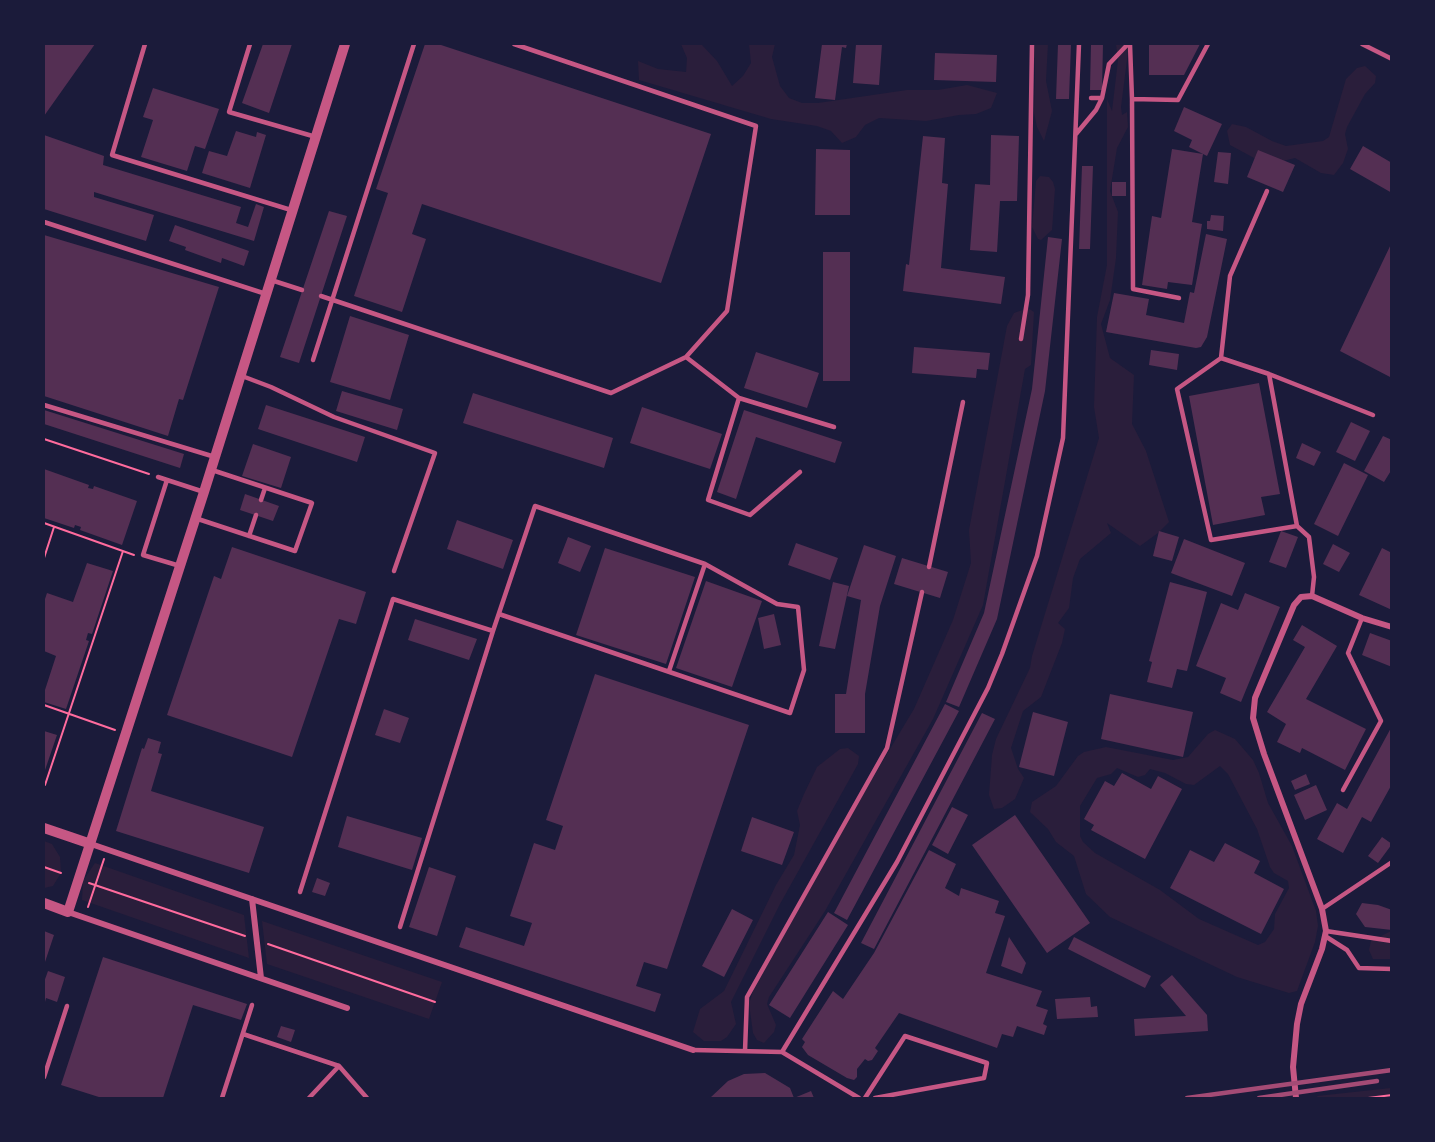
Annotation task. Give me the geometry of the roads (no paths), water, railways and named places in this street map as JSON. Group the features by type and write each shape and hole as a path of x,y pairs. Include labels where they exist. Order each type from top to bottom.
{"street":[{"path":"68,912 204,492 345,44"},
{"path":"1296,1098 1293,1066 1300,1004 1322,949 1325,934 1322,909 1264,754 1253,718 1255,698 1294,604 1301,597 1312,596 1362,618 1392,627"},
{"path":"44,828 693,1050"},
{"path":"252,899 261,978"},
{"path":"44,903 347,1008"}],"lane":[{"path":"145,44 112,155 293,211"},
{"path":"250,44 230,112 316,137"},
{"path":"313,360 414,44"},
{"path":"321,296 611,393 686,357 727,311 756,126 514,44"},
{"path":"1021,339 1028,295 1032,44"},
{"path":"782,1052 897,862 988,688 1038,556 1063,438 1079,44"},
{"path":"1076,134 1096,110 1102,98 1109,64 1129,44"},
{"path":"1129,44 1132,99 1133,289 1179,298"},
{"path":"1132,99 1178,100 1208,44"},
{"path":"1362,44 1392,59"},
{"path":"1091,98 1102,98"},
{"path":"1267,191 1230,276 1221,358 1177,389 1210,540 1297,526"},
{"path":"44,222 267,294"},
{"path":"271,280 302,290"},
{"path":"686,357 740,398 834,427"},
{"path":"1221,358 1269,374 1373,415"},
{"path":"1269,374 1297,526 1309,537 1314,577 1312,596"},
{"path":"241,376 271,387 334,417 435,453 394,571"},
{"path":"740,398 708,500 750,515 800,472"},
{"path":"929,567 963,402"},
{"path":"44,405 214,457"},
{"path":"195,518 296,551 309,513 312,503 211,470"},
{"path":"158,477 204,492"},
{"path":"167,480 143,555 180,566"},
{"path":"261,500 265,488"},
{"path":"400,927 493,631 535,506 705,564 777,604 798,607 804,670 790,713 499,615"},
{"path":"249,536 256,515"},
{"path":"669,671 705,564"},
{"path":"745,1051 747,997 887,748 922,592"},
{"path":"300,892 393,599 493,631"},
{"path":"1343,790 1381,721 1348,653 1362,618"},
{"path":"1322,909 1392,862"},
{"path":"1325,934 1392,941"},
{"path":"1325,934 1347,950 1359,968 1392,969"},
{"path":"222,1098 252,1005"},
{"path":"44,1077 67,1006"},
{"path":"243,1034 339,1066 367,1098"},
{"path":"865,1098 905,1036 987,1063 984,1078 875,1098"},
{"path":"693,1050 782,1052 860,1098"},
{"path":"309,1098 339,1066"}],"railway":[{"path":"1187,1098 1392,1070"},
{"path":"1259,1098 1377,1081"}]}
